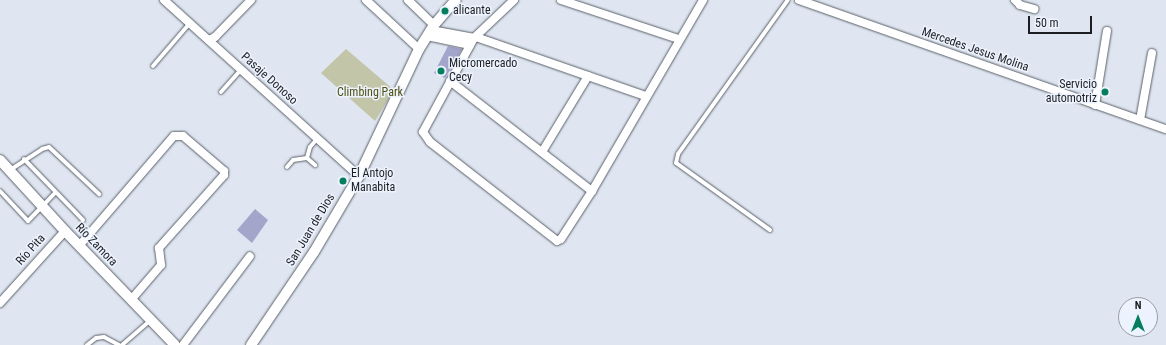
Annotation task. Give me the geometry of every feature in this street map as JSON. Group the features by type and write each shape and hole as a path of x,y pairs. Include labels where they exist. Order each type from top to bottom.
{"street":[{"name":"Pasaje Donoso","path":"164,0 359,176"},
{"path":"208,40 215,37 251,0"},
{"path":"366,0 419,49"},
{"path":"408,0 431,30 473,40 646,96"},
{"name":"San Juan de Dios","path":"251,345 314,252 359,176 419,49 431,30 456,0"},
{"path":"514,0 473,40 425,127 424,136 553,239 561,239 592,191 678,39 703,0"},
{"path":"561,0 678,39"},
{"name":"Mercedes Jesus Molina","path":"799,0 1166,129"},
{"path":"1015,0 1020,5 1034,9"},
{"path":"1094,104 1107,31"},
{"path":"1140,120 1152,53"},
{"path":"542,152 588,76"},
{"path":"450,81 592,191"},
{"path":"79,246 169,139 183,136 224,170 224,175 159,248 161,265 131,300"},
{"name":"Río Zamora","path":"0,160 64,231 150,320 172,341 179,345"},
{"name":"Río Pita","path":"0,303 64,231"},
{"path":"182,345 250,256"}],"lane":[{"path":"770,230 676,163 678,154 788,0"},
{"path":"153,66 190,23"},
{"path":"221,92 241,70"},
{"path":"307,158 310,147 317,139"},
{"path":"10,170 42,148 49,147 99,194"},
{"path":"287,167 294,160 307,158 315,165"},
{"path":"24,160 83,220"},
{"path":"0,191 26,220 30,220 55,193"},
{"path":"87,345 96,338 104,337 120,345 150,320"}],"green space":[{"name":"Climbing Park","path":"346,49 394,90 375,121 321,73"}],"building":[{"path":"448,46 462,49 445,78 434,73"},
{"path":"255,209 268,220 252,243 237,230"}],"place":[{"name":"alicante","path":"445,11"},
{"name":"Micromercado Cecy","path":"441,71"},
{"name":"Servicio automotriz","path":"1105,92"},
{"name":"El Antojo Manabita","path":"343,181"}]}
